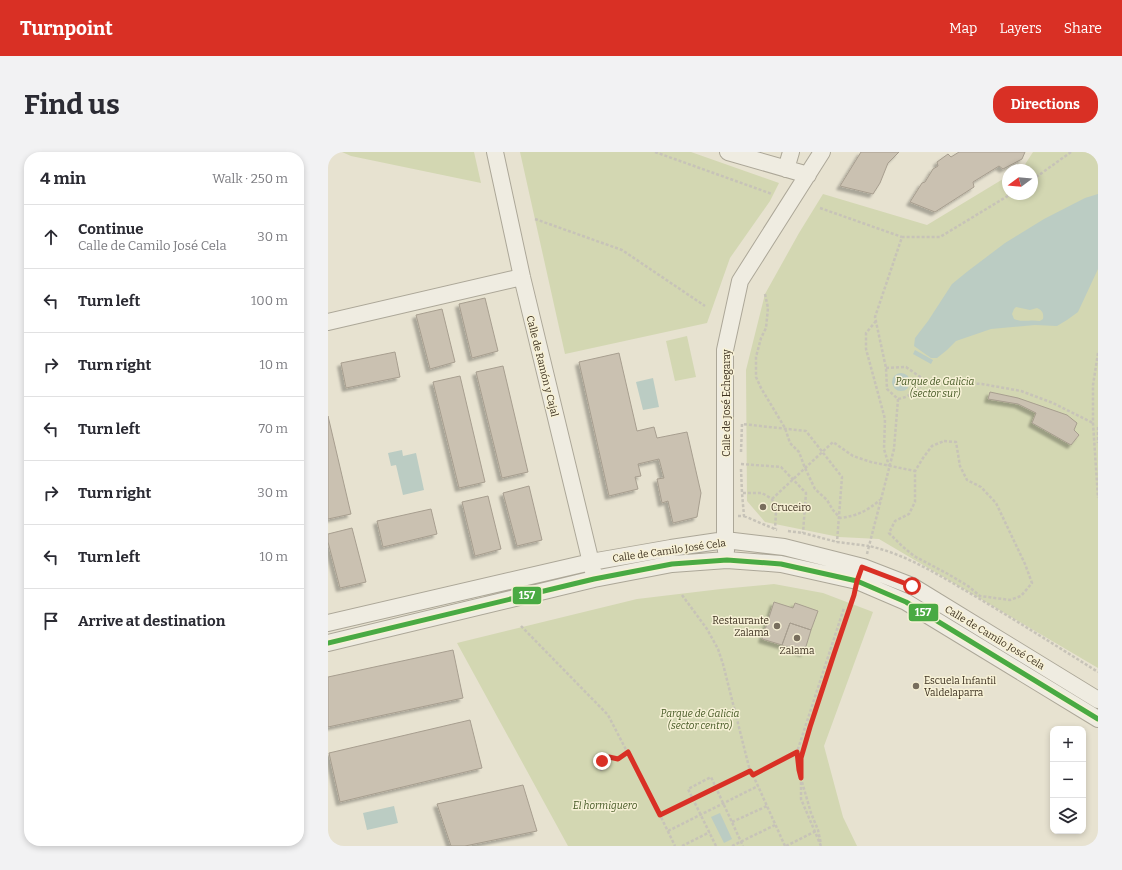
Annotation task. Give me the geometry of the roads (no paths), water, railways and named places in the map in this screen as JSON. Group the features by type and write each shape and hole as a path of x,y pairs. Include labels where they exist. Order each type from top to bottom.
{"street":[{"name":"Calle de Ramón y Cajal","path":"495,152 522,277 594,579"},
{"path":"728,152 808,175"},
{"path":"786,169 791,152"},
{"name":"Calle de José Echegaray","path":"727,560 725,540 725,350 740,281 822,152"},
{"path":"328,322 522,277"},
{"name":"Calle de Camilo José Cela","path":"328,623 590,562 725,540 784,548 860,574 1098,719"},
{"name":"Calle de Camilo José Cela","path":"328,643 594,579 672,564 727,560 781,564 860,574 912,586 1098,700"}],"place":[{"name":"Cruceiro","path":"763,507"},
{"name":"Restaurante Zalama","path":"777,626"},
{"name":"Zalama","path":"797,638"},
{"name":"Escuela Infantil Valdelaparra","path":"916,686"}],"park label":[{"name":"Parque de Galicia (sector sur)","path":"935,386"},
{"name":"Parque de Galicia (sector centro)","path":"700,718"},
{"name":"El hormiguero","path":"605,805"}]}
